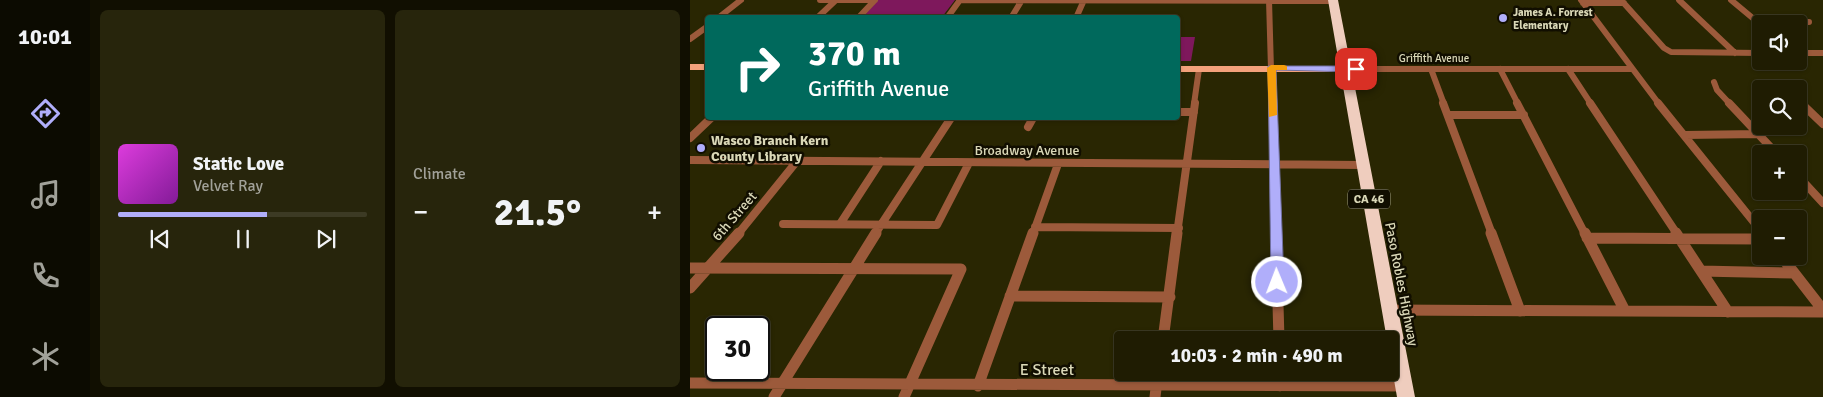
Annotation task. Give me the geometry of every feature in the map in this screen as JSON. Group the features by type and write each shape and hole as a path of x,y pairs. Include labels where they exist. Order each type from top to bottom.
{"highway":[{"name":"Paso Robles Highway","path":"1333,1 1405,392"}],"main road":[{"path":"691,68 705,67"},
{"name":"Griffith Avenue","path":"1180,69 1346,69"}],"street":[{"path":"722,15 741,0"},
{"path":"820,0 875,0"},
{"path":"820,15 836,0"},
{"path":"861,15 875,0"},
{"path":"949,15 960,0 1333,1"},
{"path":"1013,15 1022,0"},
{"path":"1077,15 1084,0"},
{"path":"1270,0 1279,331"},
{"path":"1679,0 1735,53"},
{"path":"1731,0 1752,17"},
{"path":"1582,1 1622,1 1664,48 1671,52 1752,53"},
{"path":"1582,1 1608,34 1631,69 1752,220"},
{"path":"690,31 704,31"},
{"path":"690,39 704,31"},
{"path":"1807,53 1823,53"},
{"path":"1165,331 1199,69"},
{"name":"Griffith Avenue","path":"1346,69 1631,69"},
{"path":"1431,69 1520,311"},
{"path":"1500,69 1625,311"},
{"path":"1568,69 1728,312"},
{"path":"1714,82 1717,90 1752,127"},
{"path":"1807,109 1823,124"},
{"path":"1180,112 1194,112"},
{"path":"1448,115 1524,116"},
{"path":"690,138 709,120"},
{"path":"774,397 852,269 924,162 949,120"},
{"path":"1028,127 1031,120"},
{"path":"1685,135 1752,134"},
{"path":"1760,135 1769,145"},
{"name":"Broadway Avenue","path":"690,160 1363,165"},
{"name":"6th Street","path":"690,288 747,224 797,161"},
{"path":"840,224 881,162"},
{"path":"782,224 937,225 969,163"},
{"path":"978,386 1058,164"},
{"path":"1807,186 1823,203"},
{"path":"1035,227 1179,228"},
{"path":"1587,238 1752,238"},
{"path":"1788,265 1823,311"},
{"path":"690,268 961,269 904,397"},
{"path":"1702,271 1794,273"},
{"path":"1010,296 1170,297"},
{"path":"1390,310 1823,311"},
{"path":"1155,397 1157,381"},
{"path":"1280,381 1280,386"},
{"name":"E Street","path":"690,383 978,386 1280,386 1405,392"}],"shaded area":[{"path":"878,0 955,0 944,15 865,15"},
{"path":"1180,37 1195,37 1191,61 1180,61"}],"slow traffic":[{"path":"1273,115 1271,68 1284,68"}],"place":[{"name":"James A. Forrest Elementary","path":"1503,18"},
{"name":"Wasco Branch Kern County Library","path":"701,148"}],"route":[{"path":"1277,282 1271,68 1356,69"}]}
